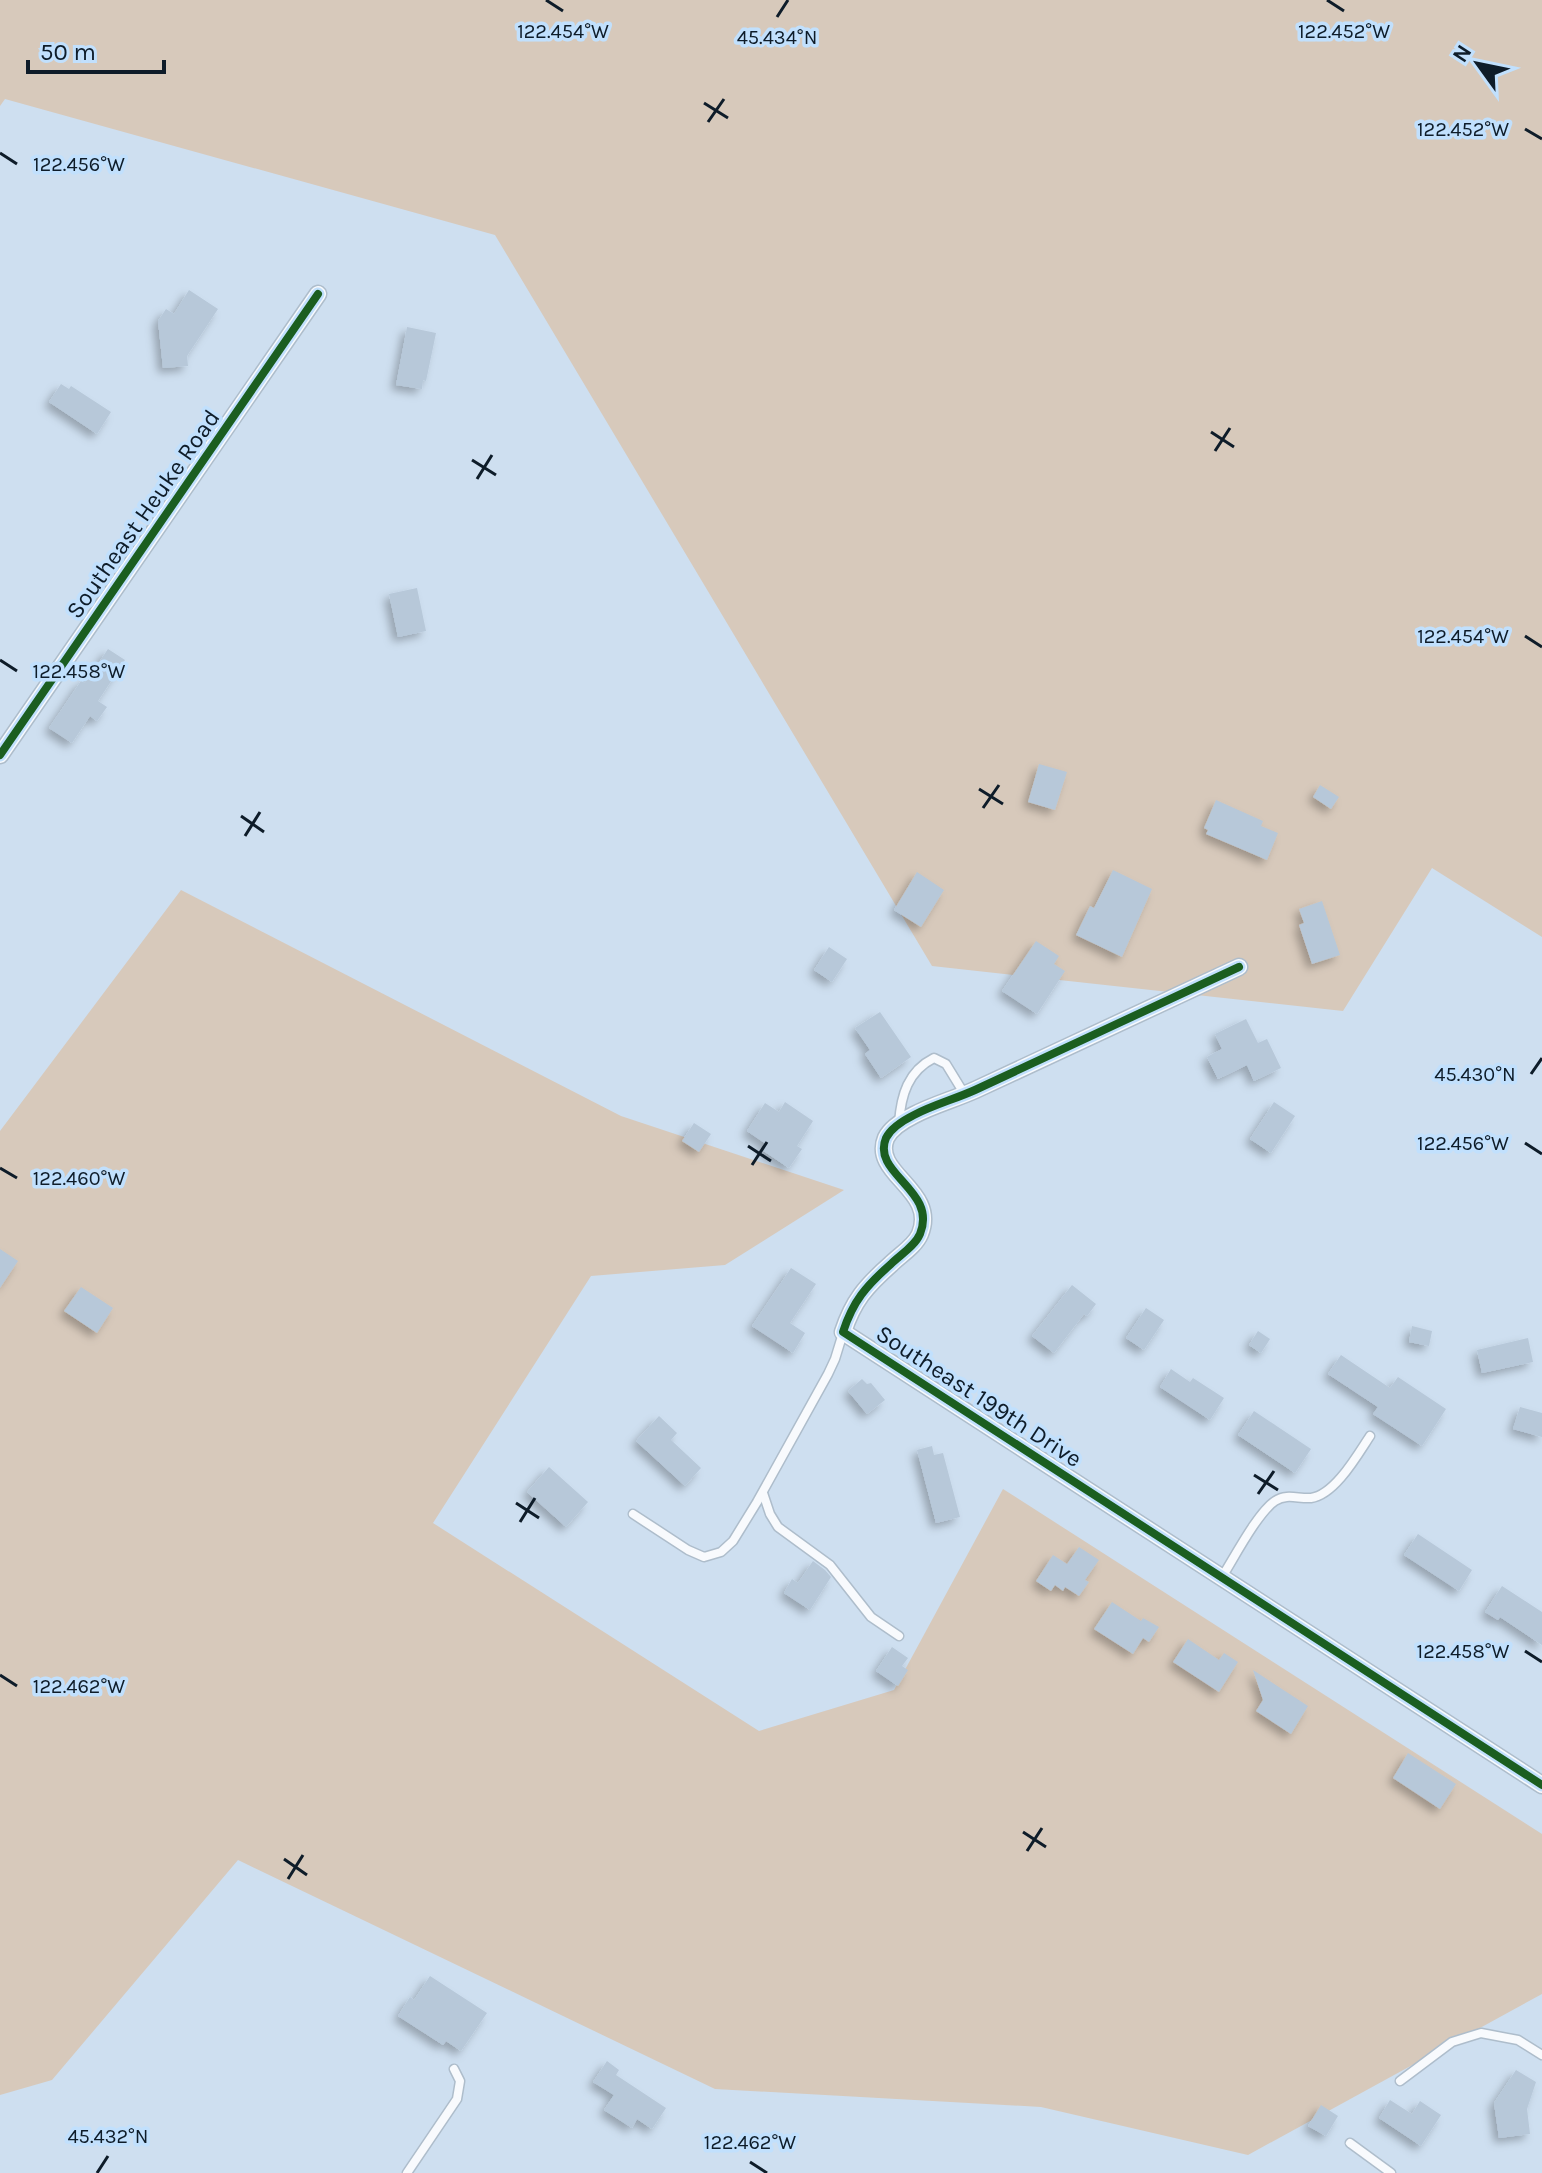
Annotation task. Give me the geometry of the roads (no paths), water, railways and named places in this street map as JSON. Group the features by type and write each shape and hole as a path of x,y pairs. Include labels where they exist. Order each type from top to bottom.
{"street":[{"name":"Southeast Heuke Road","path":"0,755 318,294"},
{"path":"899,1124 1239,967"},
{"name":"Southeast 199th Drive","path":"899,1124 887,1135 883,1151 890,1169 918,1200 923,1218 920,1234 864,1289 843,1332 1542,1785"}],"lane":[{"path":"899,1124 907,1086 919,1065 934,1058 946,1064 965,1095"},
{"path":"633,1514 704,1557 721,1552 733,1541 828,1374 843,1332"},
{"path":"1222,1577 1266,1508 1277,1499 1289,1495 1318,1496 1348,1468 1370,1436"},
{"path":"762,1492 778,1527 830,1565 871,1617 899,1636"},
{"path":"1400,2081 1452,2042 1481,2033 1518,2040 1542,2055"},
{"path":"407,2173 457,2099 460,2081 454,2069"},
{"path":"1350,2143 1391,2173"}]}
